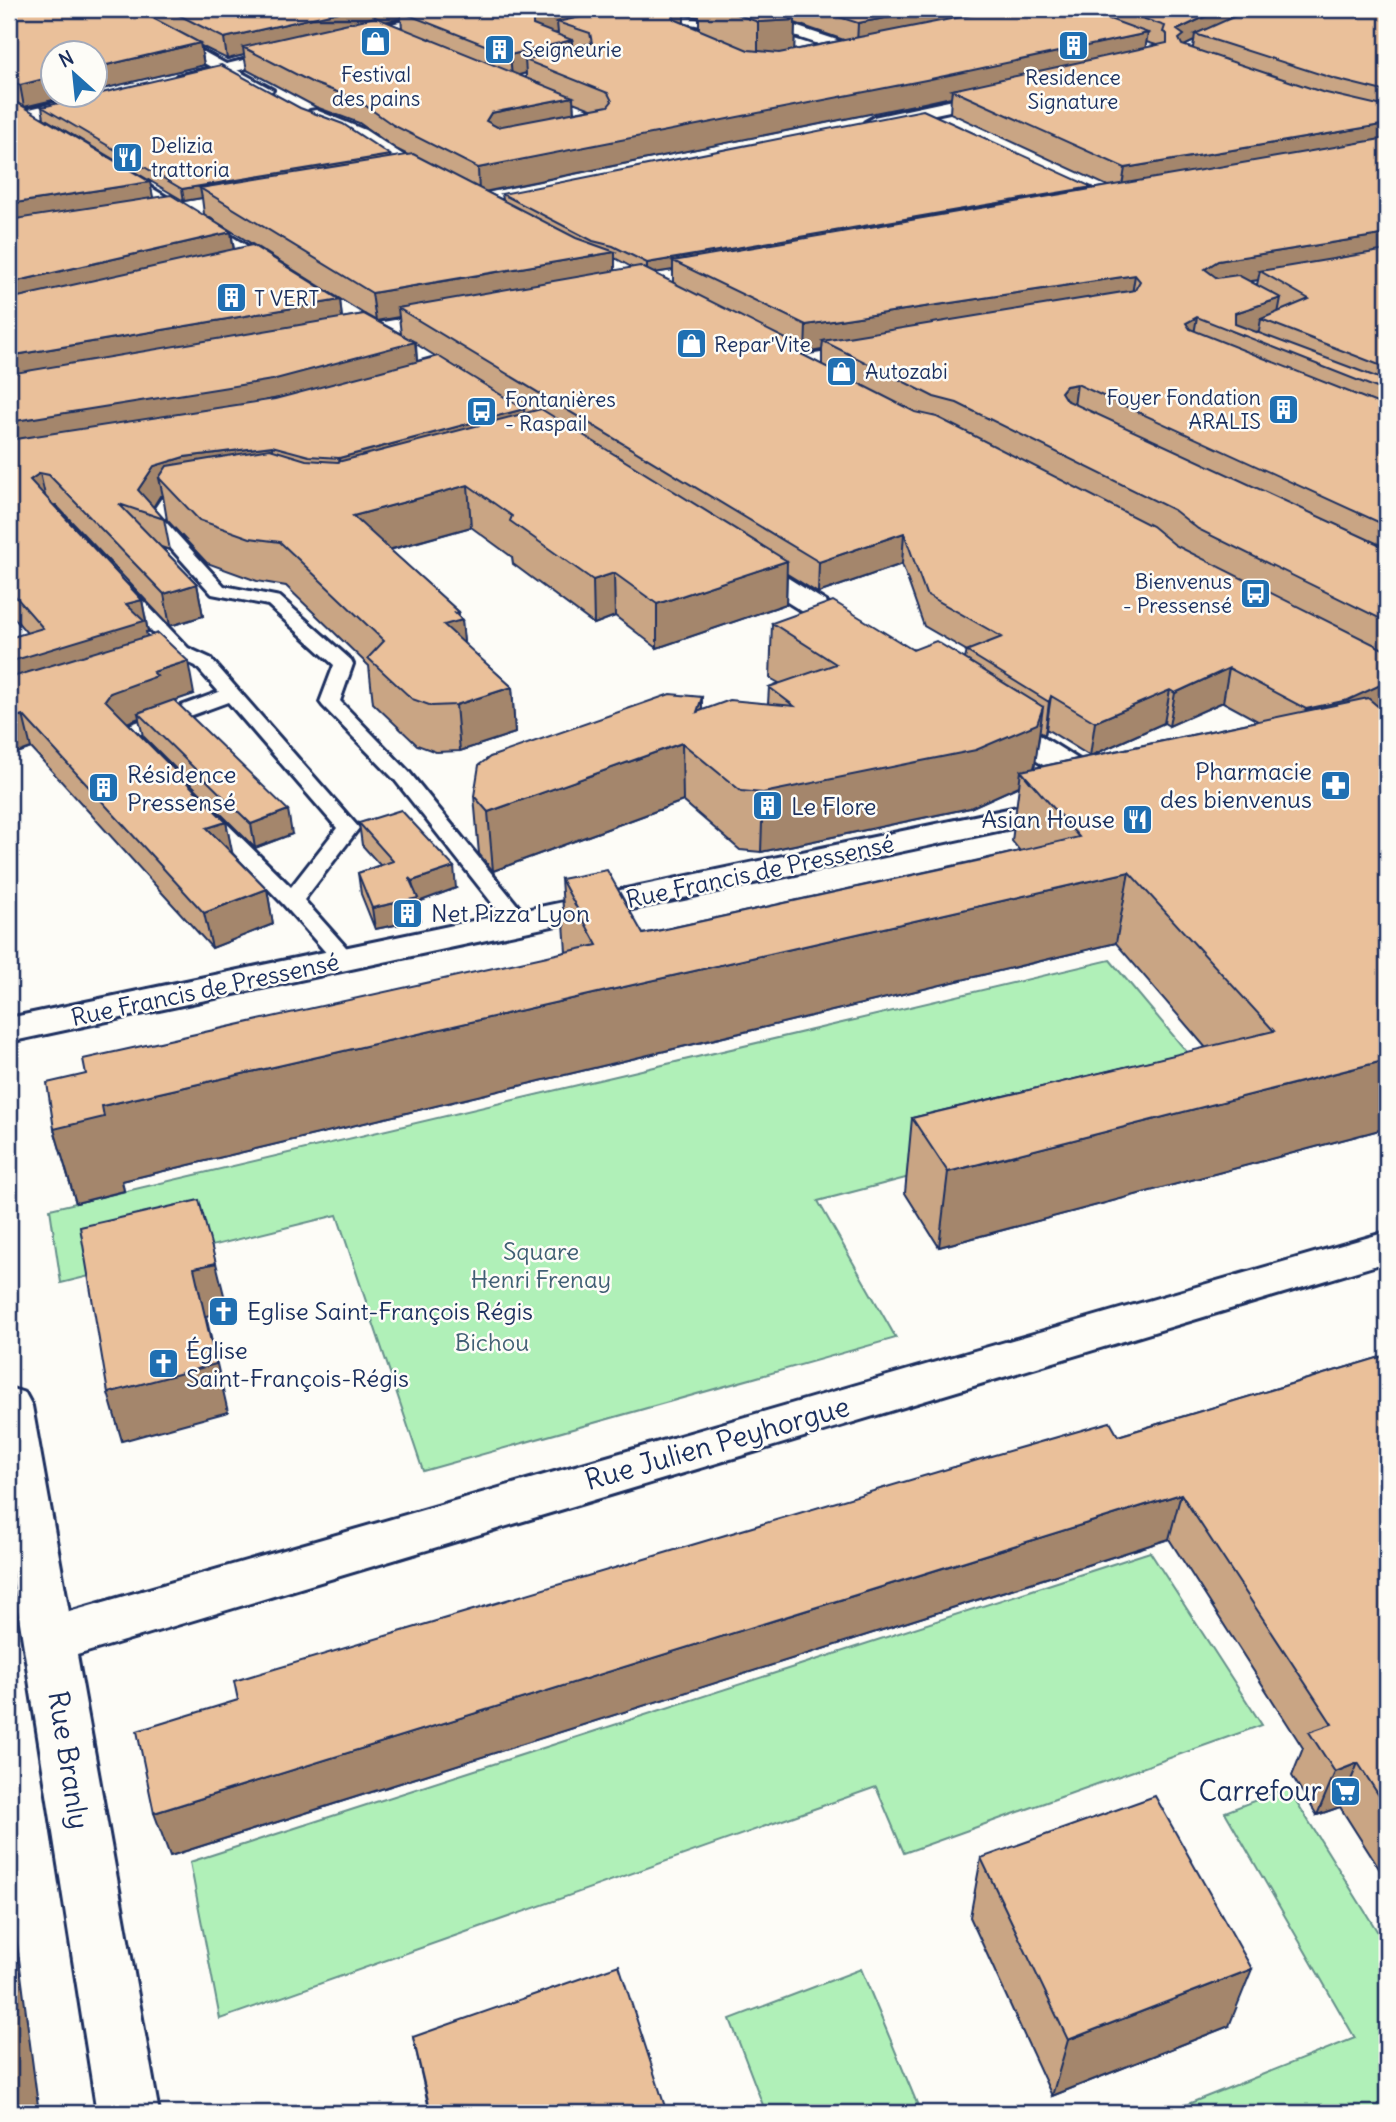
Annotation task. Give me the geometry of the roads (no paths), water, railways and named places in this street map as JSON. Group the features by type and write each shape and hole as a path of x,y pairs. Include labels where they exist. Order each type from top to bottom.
{"street":[{"path":"115,9 293,105 337,123 444,185"},
{"path":"165,83 470,9"},
{"path":"727,28 765,21 864,51 820,60"},
{"path":"683,38 686,33 709,24"},
{"path":"379,31 402,41"},
{"path":"857,125 1017,92"},
{"path":"14,114 111,95"},
{"path":"925,111 953,125"},
{"path":"14,114 55,134"},
{"path":"89,155 302,288"},
{"path":"389,176 417,171"},
{"path":"152,215 215,205"},
{"path":"230,268 260,261"},
{"path":"313,342 475,313"},
{"path":"344,315 405,350"},
{"path":"827,384 803,372 790,359 894,347"},
{"path":"724,550 876,646"},
{"name":"Rue Francis de Pressensé","path":"9,1030 1128,793 970,705"},
{"name":"Rue Julien Peyhorgue","path":"48,1641 1387,1247"},
{"name":"Rue Branly","path":"9,1406 128,2113"}],"lane":[{"path":"645,22 673,19 709,24 754,37"},
{"path":"215,491 167,502 155,520 218,590 274,601 344,664 330,702 402,776 519,922"},
{"path":"105,571 181,652 203,662 348,828 292,900"},
{"path":"155,660 181,652"},
{"path":"154,762 125,733 232,694"},
{"path":"194,802 292,900 345,960"}],"place":[{"name":"Festival des pains","path":"376,42"},
{"name":"Residence Signature","path":"1073,45"},
{"name":"Seigneurie","path":"499,49"},
{"name":"Delizia trattoria","path":"128,157"},
{"name":"T VERT","path":"231,298"},
{"name":"Repar'Vite","path":"691,344"},
{"name":"Autozabi","path":"842,371"},
{"name":"Foyer Fondation ARALIS","path":"1284,409"},
{"name":"Fontanières - Raspail","path":"482,411"},
{"name":"Bienvenus - Pressensé","path":"1255,593"},
{"name":"Pharmacie des bienvenus","path":"1335,785"},
{"name":"Résidence Pressensé","path":"104,788"},
{"name":"Le Flore","path":"768,806"},
{"name":"Asian House","path":"1138,819"},
{"name":"Net Pizza Lyon","path":"408,913"},
{"name":"Eglise Saint-François Régis","path":"224,1311"},
{"name":"Église Saint-François-Régis","path":"163,1364"},
{"name":"Carrefour","path":"1345,1791"}],"park label":[{"name":"Square Henri Frenay","path":"541,1265"},
{"name":"Bichou","path":"492,1342"}]}
